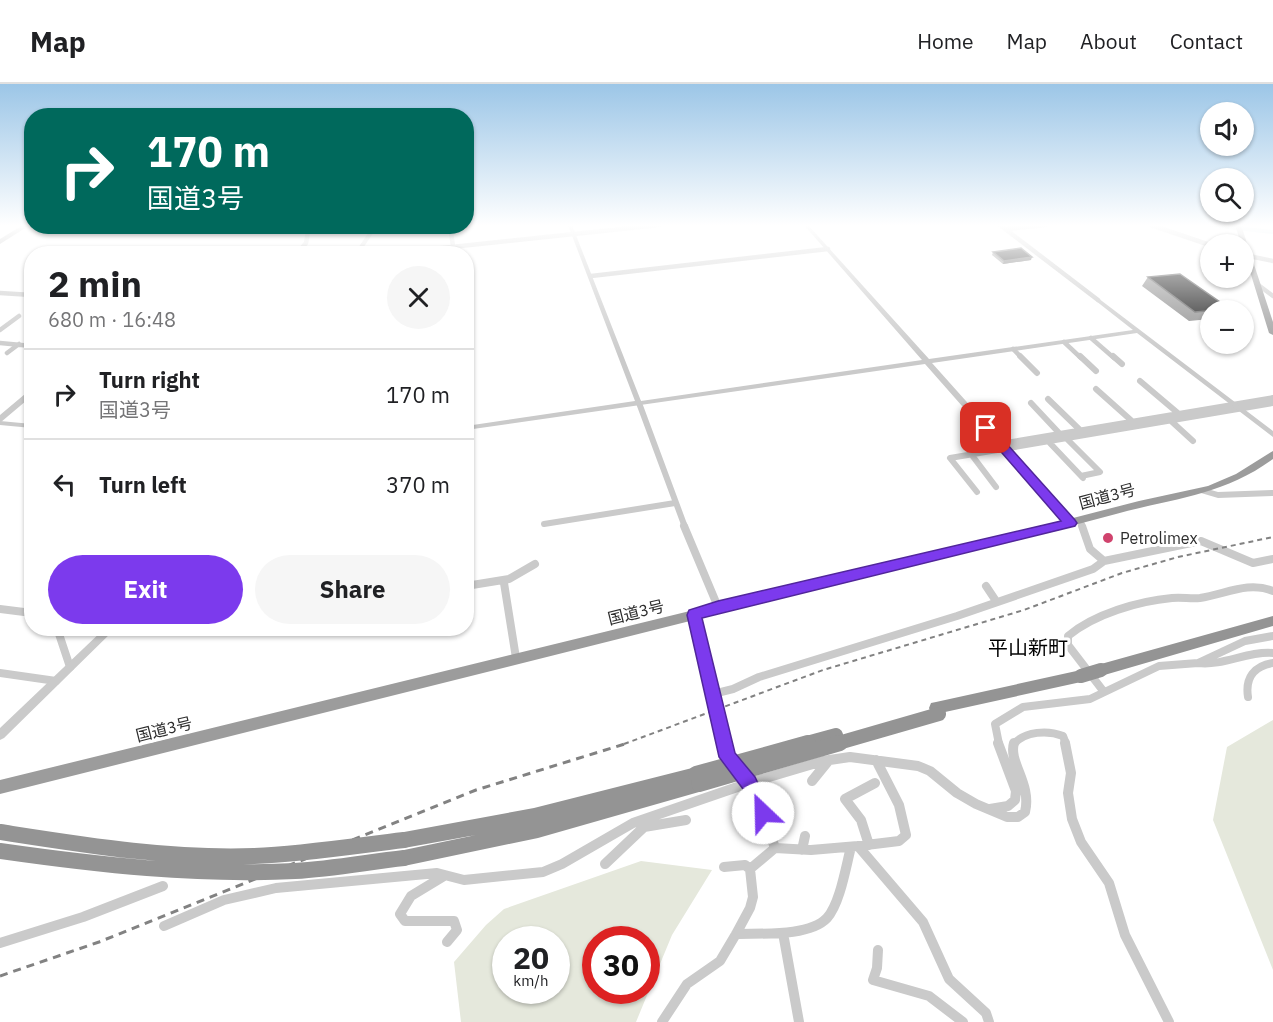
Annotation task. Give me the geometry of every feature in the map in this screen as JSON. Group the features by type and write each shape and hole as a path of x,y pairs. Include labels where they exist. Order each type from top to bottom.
{"highway":[{"path":"1254,276 1273,333"},
{"name":"国道3号","path":"0,787 694,615 718,607 1076,522 1146,502 1204,491 1257,466 1273,453"},
{"path":"0,853 175,871 226,873 298,871 404,858 538,830 698,779 938,711 1101,670 1273,621"},
{"path":"0,832 182,855 233,856 304,853 404,840 534,816 698,779"}],"street":[{"path":"588,269 675,503 718,607"},
{"path":"591,276 654,269"},
{"path":"845,269 1002,446 1076,522 1093,555 1104,561"},
{"path":"1058,269 1273,435"},
{"path":"1257,284 1273,296"},
{"path":"0,292 24,294"},
{"path":"0,330 19,316"},
{"path":"474,427 1138,331"},
{"path":"1091,338 1122,364"},
{"path":"1064,342 1096,371"},
{"path":"0,343 24,344"},
{"path":"7,353 19,344"},
{"path":"1012,349 1037,373"},
{"path":"1140,381 1181,416"},
{"path":"1096,389 1133,422"},
{"path":"0,421 24,399"},
{"path":"1048,399 1080,430"},
{"path":"977,492 950,458 1047,439 1080,430 1272,400"},
{"path":"1031,403 1100,472 1083,478 1047,439"},
{"path":"1063,435 1159,422 1181,416"},
{"path":"1150,419 1159,422"},
{"path":"1170,420 1193,441"},
{"path":"0,421 24,425"},
{"path":"971,454 996,487"},
{"path":"1204,491 1218,495 1273,493"},
{"path":"544,524 675,503"},
{"path":"713,694 733,689 759,677 957,616 1093,569 1104,561 1201,541 1253,562 1273,559"},
{"path":"474,585 504,583 517,578 535,564"},
{"path":"504,583 516,658"},
{"path":"986,586 996,601"},
{"path":"1104,693 1068,645 1068,636 1076,628 1131,608 1173,598 1198,599 1256,586 1273,591"},
{"path":"0,609 24,612"},
{"path":"694,615 728,757 757,796 775,848"},
{"path":"60,636 70,667"},
{"path":"0,735 103,636"},
{"path":"1198,663 1245,641 1271,638"},
{"path":"990,809 1008,806 1015,800 1016,791 996,737 995,724 1023,707 1090,699 1159,666 1198,663 1210,665 1255,651 1273,653"},
{"path":"1248,697 1246,686 1251,673 1258,667 1273,663"},
{"path":"0,673 56,681"},
{"path":"604,864 645,823 749,783 855,754 876,760 918,765 930,771 957,794 1007,817 1018,817 1025,812 1028,800 1026,787 1012,750 1014,743 1021,737 1050,731 1063,736 1068,750 1071,773 1068,794 1072,819 1081,842 1109,883 1125,935 1169,1022"},
{"path":"812,781 829,760"},
{"path":"750,869 775,848 802,850 859,846 899,841 906,835 899,806 876,760"},
{"path":"736,934 783,933 815,926 827,918 835,905 859,846 861,820 845,799 875,783"},
{"path":"164,926 224,900 276,888 437,873 464,880 478,880 543,872 562,864 633,823 686,820"},
{"path":"802,850 805,836"},
{"path":"859,846 923,921 949,979 986,1013 989,1022"},
{"path":"662,1022 687,984 720,961 750,908 753,897 750,869 746,865 724,867"},
{"path":"444,876 410,896 401,905 400,914 405,921 454,921 457,930 453,938 447,942"},
{"path":"0,943 83,917 164,886"},
{"path":"783,933 798,1022"},
{"path":"878,950 878,968 873,980 929,996 963,1022"}],"shaded area":[{"path":"1273,720 1273,970 1213,820 1227,747"},
{"path":"641,861 712,870 672,935 660,964 660,926 582,926 582,1004 643,1004 636,1022 461,1022 454,962 486,925 504,909"}],"building":[{"path":"1180,274 1217,300 1200,300 1200,312 1195,312 1148,277"}],"railway":[{"path":"624,744 823,670 1024,610 1122,573 1178,557 1273,537"},
{"path":"0,976 99,942 476,790 628,743"}],"place":[{"name":"Petrolimex","path":"1108,538"}],"district":[{"name":"平山新町","path":"1028,647"}],"route":[{"path":"763,813 749,783 728,757 694,615 718,607 1070,523 986,428"}]}
